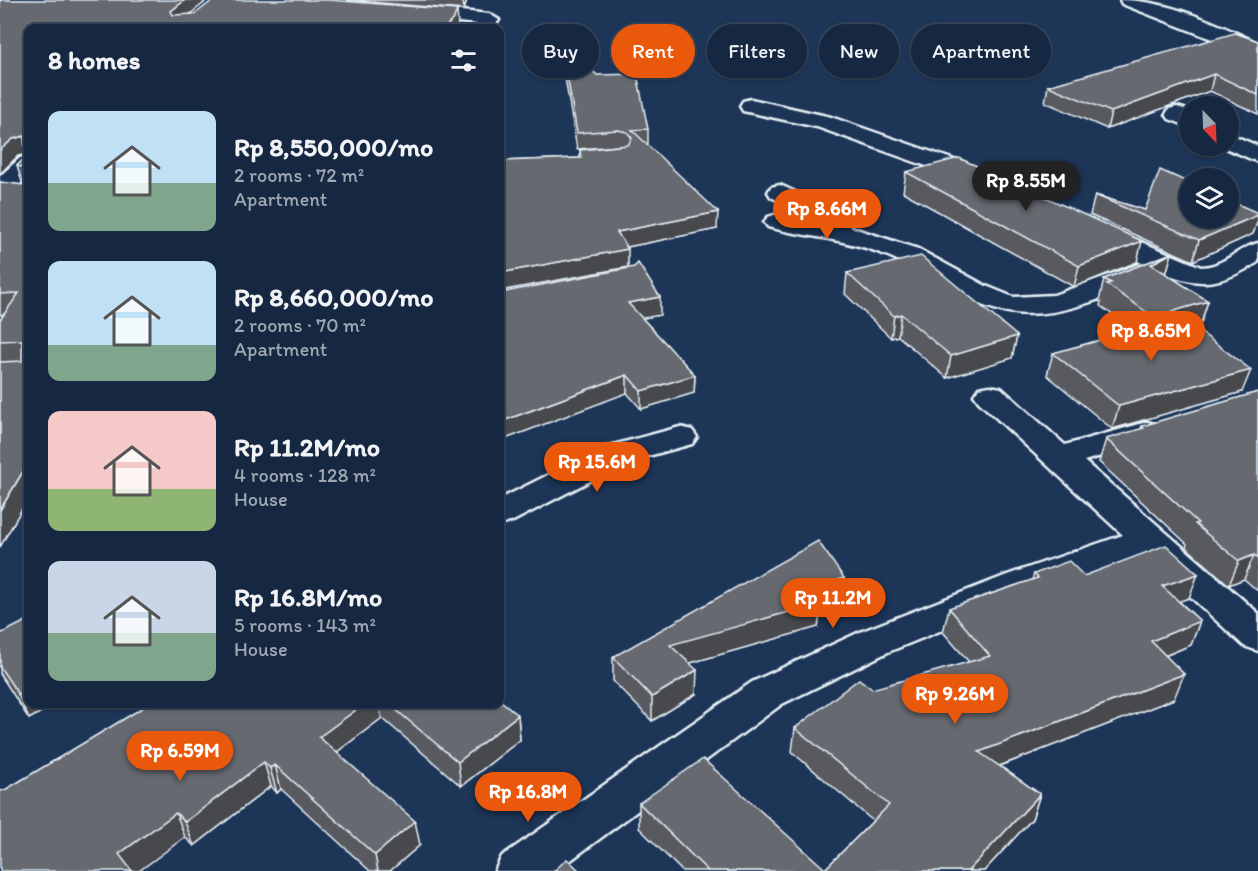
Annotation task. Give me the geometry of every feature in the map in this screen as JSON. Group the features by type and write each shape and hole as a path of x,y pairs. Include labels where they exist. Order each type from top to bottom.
{"street":[{"path":"1129,0 1227,36 1258,51"},
{"path":"391,10 489,20 486,24"},
{"path":"751,106 823,122 930,158 1002,187"},
{"path":"1239,146 1258,155"},
{"path":"24,167 3,186 4,191 8,193 24,195"},
{"path":"780,192 969,288 1023,307 1050,305 1165,263"},
{"path":"777,222 893,248"},
{"path":"1077,222 1194,274 1209,276 1224,272 1258,251"},
{"path":"990,395 1258,636"},
{"path":"1060,457 1181,422"},
{"path":"504,511 614,454 680,436"},
{"path":"519,871 767,693 895,633 1020,584 1149,539"}],"building":[{"path":"0,0 185,0 171,11 173,15 195,14 213,0 329,0 457,10 449,24 24,24 24,136 13,139 0,150"},
{"path":"1235,33 1258,41 1258,95 1214,74 1111,112 1048,86"},
{"path":"599,75 611,75 611,78 638,78 648,129 632,130 718,212 617,232 628,249 504,272 504,161 581,158 580,150 628,145 632,138 627,132 618,130 577,133 568,78 599,78"},
{"path":"959,158 1142,241 1079,266 906,172"},
{"path":"24,159 24,168 17,166"},
{"path":"24,168 24,470 0,510 0,362 22,361 22,340 0,341 0,320 19,293 0,294 0,182 23,185"},
{"path":"1160,170 1179,178 1179,228 1227,228 1199,240 1095,195 1145,210"},
{"path":"1239,205 1258,213 1239,223"},
{"path":"1172,253 1151,264 1208,301 1154,317 1106,284 1111,283 1104,279"},
{"path":"921,256 1017,336 951,356 901,314 894,316 847,273"},
{"path":"638,263 660,297 628,303 695,375 641,391 627,375 504,421 504,292 634,267"},
{"path":"1182,318 1251,370 1119,406 1053,353"},
{"path":"1258,392 1258,559 1254,555 1239,561 1195,524 1198,523 1106,439"},
{"path":"818,541 844,578 811,588 821,603 670,645 697,670 652,697 613,657"},
{"path":"1166,545 1198,574 1162,586 1200,621 1151,641 1184,674 979,752 1040,794 968,871 708,871 639,803 703,759 825,869 889,805 795,728 859,679 872,689 990,656 949,608 1038,578 1034,574 1069,561 1084,576"},
{"path":"24,622 24,690 18,694 0,667 0,634"},
{"path":"504,703 518,715 458,762 394,708 504,708"},
{"path":"142,708 359,708 319,737 415,821 375,855 275,765 270,768 264,762 185,822 176,813 119,854 132,871 0,871 0,791"},
{"path":"567,859 580,871 554,871"}]}
